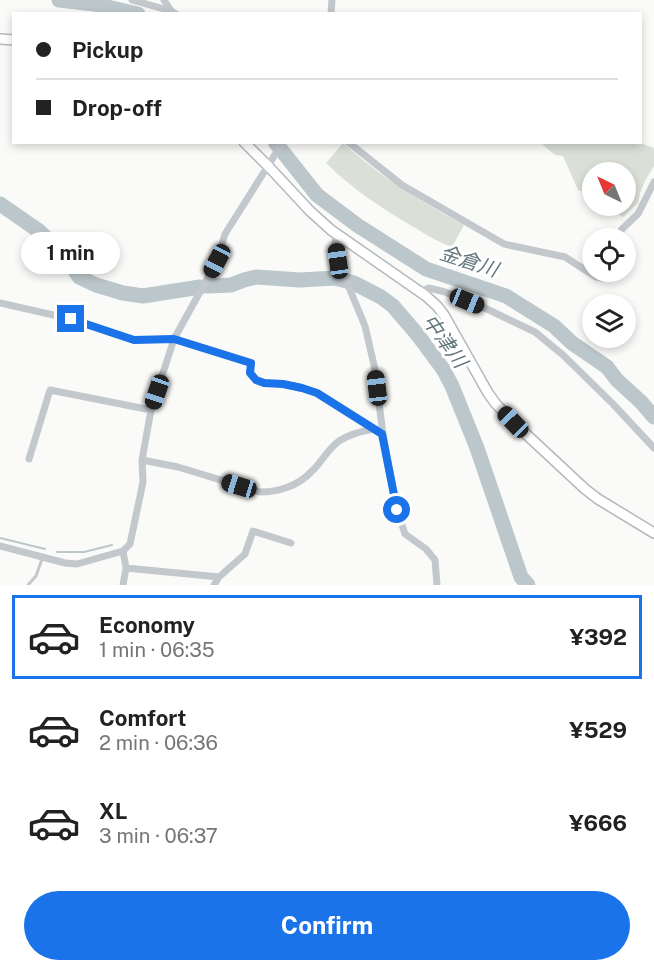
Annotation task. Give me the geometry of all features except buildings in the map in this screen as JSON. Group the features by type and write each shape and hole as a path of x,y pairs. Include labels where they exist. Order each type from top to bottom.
{"street":[{"path":"132,0 174,12"},
{"path":"164,0 174,12"},
{"path":"246,144 271,164 304,205 336,234 437,306 488,393 513,422 585,489 654,533"},
{"path":"0,546 77,564 123,551 130,544 143,482 142,460 151,410 174,339 217,261 225,234 282,144"},
{"path":"351,144 402,185 504,244 565,256 582,268"},
{"path":"624,228 638,214 654,182"},
{"path":"336,234 338,261 365,326 374,365 382,434 397,510 405,534 426,549 435,560 437,585"},
{"path":"420,292 429,288 445,292 535,332 563,355 654,448"},
{"path":"0,303 71,319 134,340 174,339 251,363 250,373 256,380 317,393 382,434"},
{"path":"28,459 50,390 151,410"},
{"path":"142,460 178,467 260,492 271,492 282,490 311,473 340,440 350,434 374,429"},
{"path":"214,585 219,577 244,554 254,531 291,543"},
{"path":"123,551 126,568 123,585"},
{"path":"126,568 219,577"}],"lane":[{"path":"28,585 36,576 43,557"}],"shaded area":[{"path":"344,144 401,188 464,225 452,247 441,243 377,204 345,181 326,163"},
{"path":"542,144 642,144 654,148 654,166 645,181 636,205 636,162 582,162 582,191 578,190 563,156 555,155"}],"waterway":[{"name":"金倉川","path":"59,0 94,4 129,12"},
{"name":"金倉川","path":"277,144 317,195 357,225 426,269 506,296 554,326 572,343 607,367 654,417"},
{"name":"中津川","path":"0,204 39,231 67,258 79,277 96,285 143,296 200,287"},
{"name":"中津川","path":"207,286 231,285 256,277 300,280 335,278 354,283 393,306 443,369 452,386 477,448 521,577 528,585"},
{"path":"0,538 45,549"},
{"path":"57,552 84,552 112,545"}],"route":[{"path":"71,319 134,340 174,339 251,363 250,373 256,380 317,393 382,434 397,510"}]}
